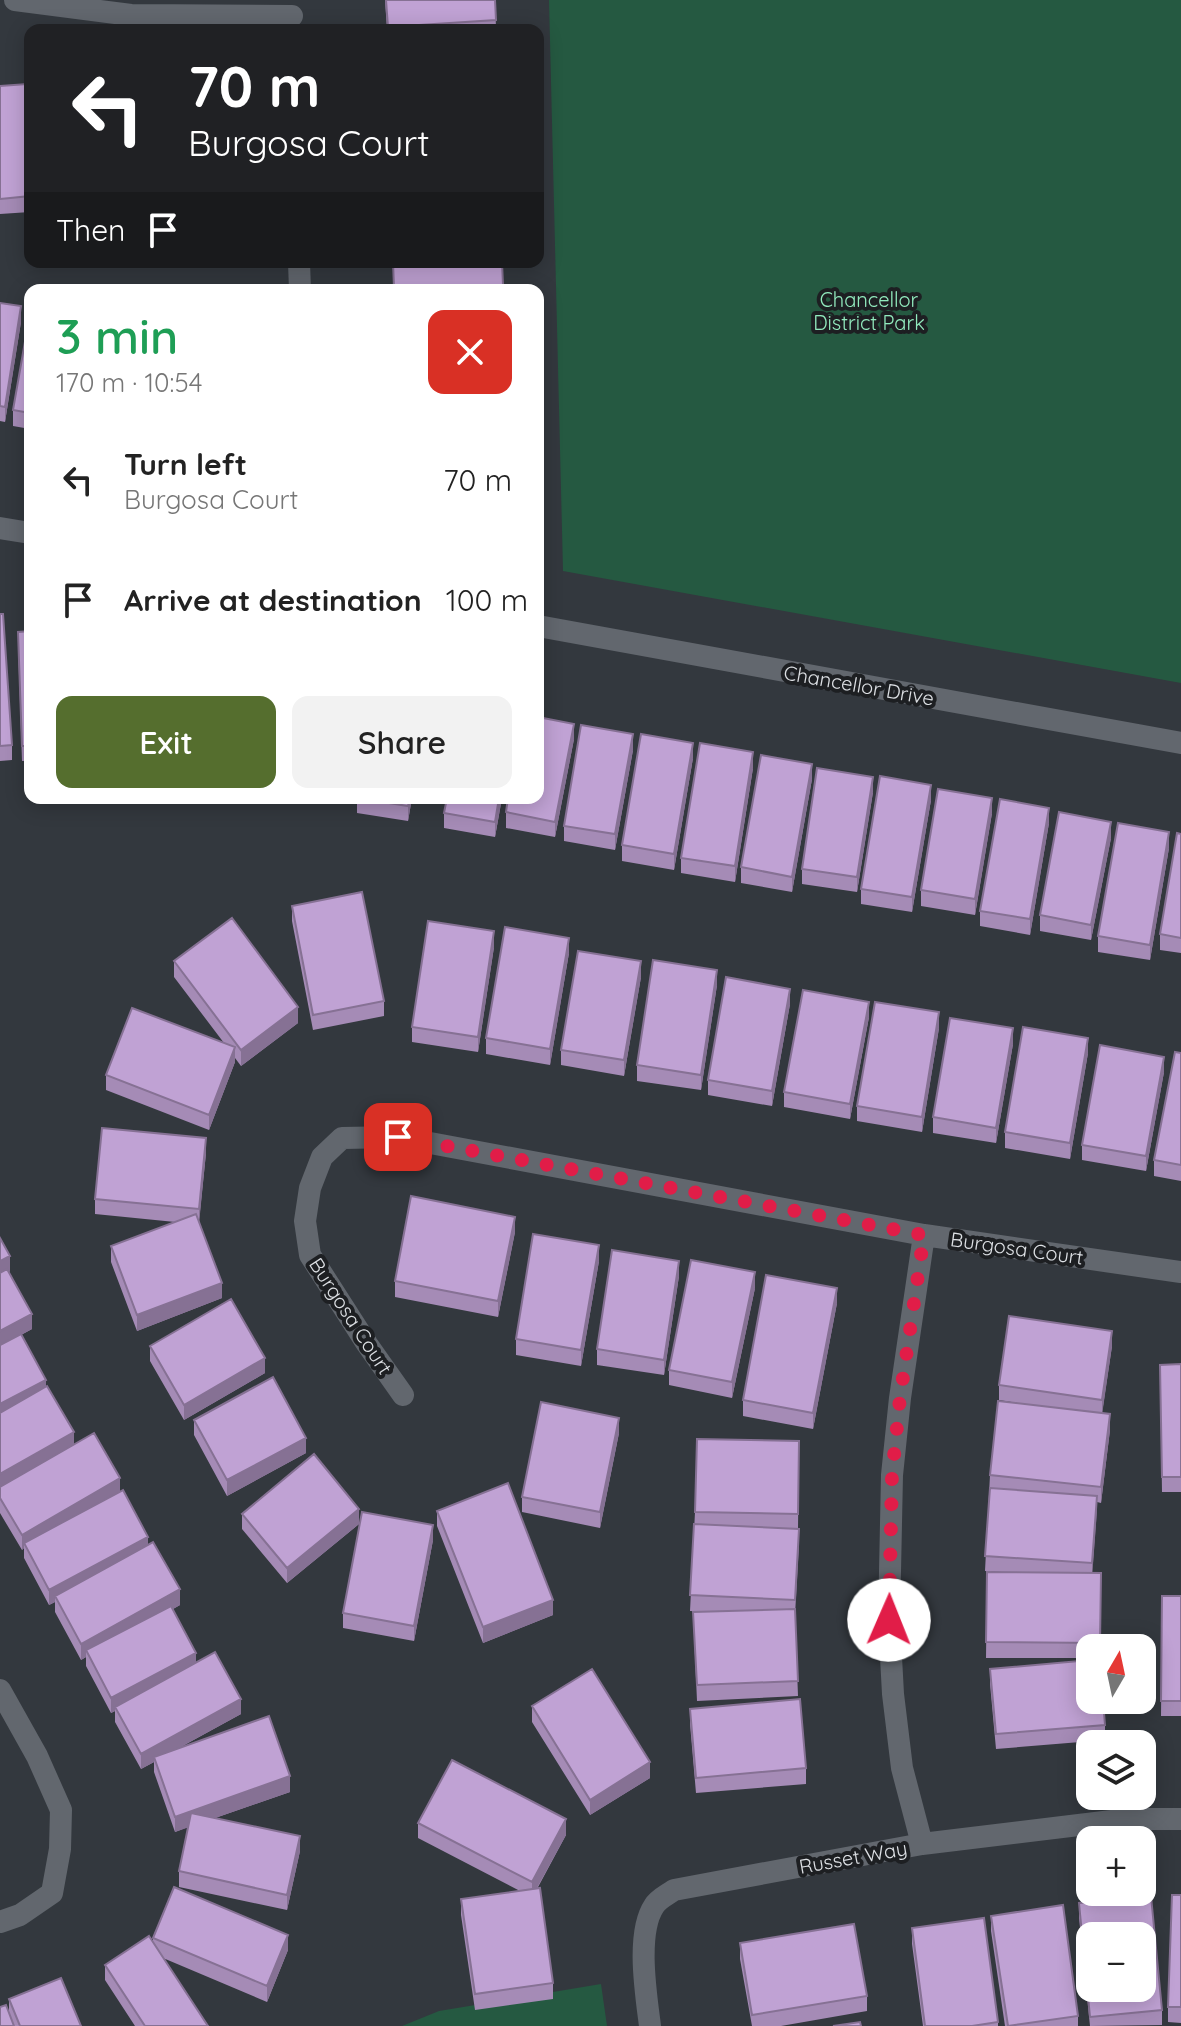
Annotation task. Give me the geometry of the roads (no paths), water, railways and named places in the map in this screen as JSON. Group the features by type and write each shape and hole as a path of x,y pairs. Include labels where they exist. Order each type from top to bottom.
{"street":[{"path":"15,0 131,15 292,15"},
{"path":"0,528 24,532"},
{"name":"Chancellor Drive","path":"544,627 1181,743"},
{"name":"Burgosa Court","path":"403,1395 310,1255 305,1221 310,1188 322,1157 342,1138 398,1137 924,1235 1181,1272"},
{"path":"922,1844 902,1768 893,1694 889,1620 892,1475 924,1235"},
{"path":"0,1690 37,1756 61,1810 60,1849 52,1893 20,1915 0,1922"},
{"name":"Russet Way","path":"650,2026 644,1930 655,1904 674,1890 922,1844 1128,1819 1181,1819"}],"park label":[{"name":"Chancellor District Park","path":"869,310"}]}
